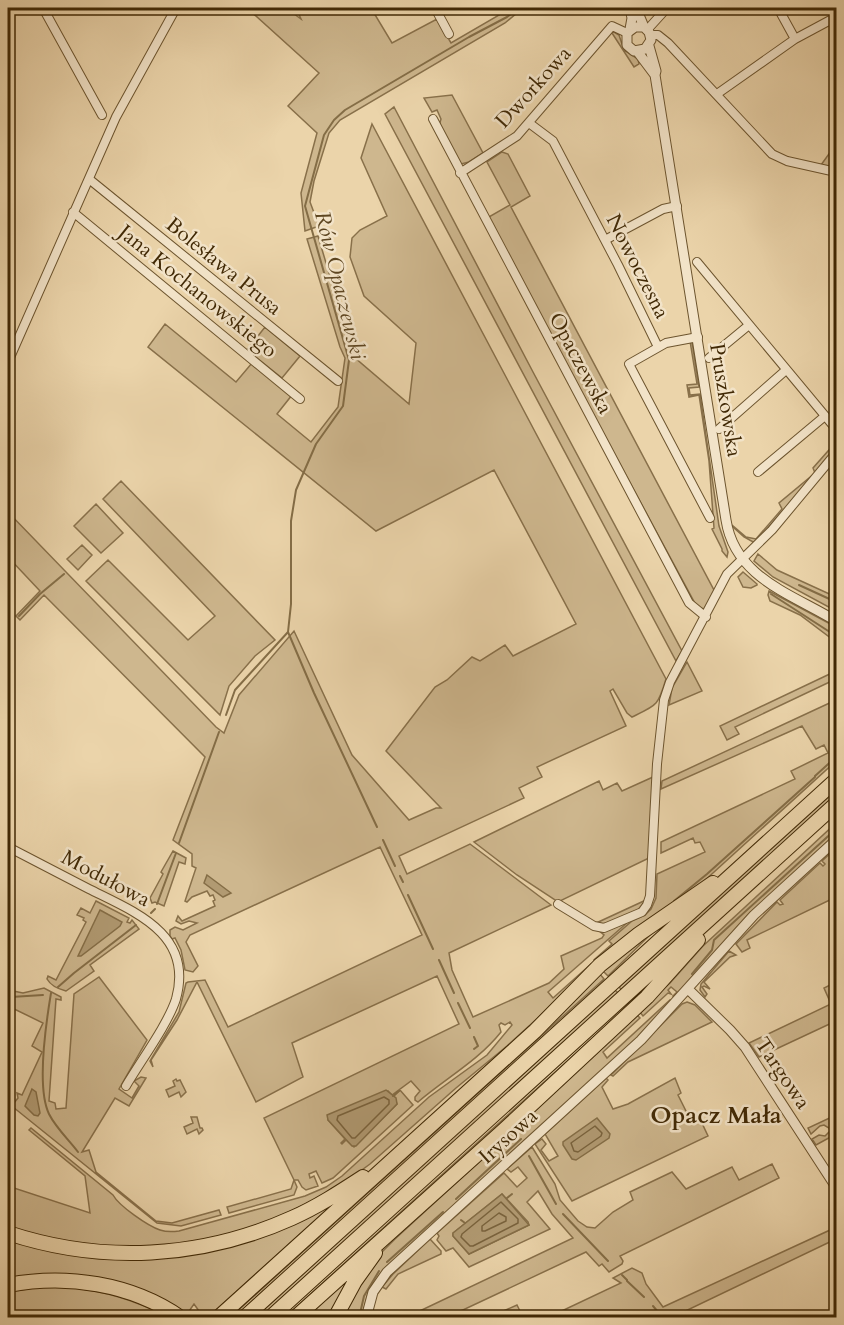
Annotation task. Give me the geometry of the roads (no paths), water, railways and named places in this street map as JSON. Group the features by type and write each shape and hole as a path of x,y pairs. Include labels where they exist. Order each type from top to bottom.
{"highway":[{"path":"244,1317 837,780"},
{"path":"270,1317 837,804"},
{"path":"218,1317 535,1031 600,965 639,934 754,854"},
{"path":"295,1317 399,1225 647,997 739,893"},
{"path":"8,1233 40,1243 91,1252 149,1253 204,1247 257,1233 294,1217 393,1159"},
{"path":"335,1317 361,1273 399,1225"},
{"path":"8,1285 58,1280 102,1285 145,1299 181,1317"}],"street":[{"path":"43,8 102,115"},
{"path":"8,362 116,117 176,8"},
{"path":"435,8 449,34"},
{"path":"630,8 632,18 627,45 637,51 642,51 649,46 647,31 636,8"},
{"path":"647,31 667,8"},
{"path":"778,8 795,39"},
{"path":"717,94 795,39 837,17"},
{"path":"628,31 637,26 666,40 772,154 787,161 837,172"},
{"name":"Dworkowa","path":"460,173 515,138 612,27 628,31"},
{"name":"Pruszkowska","path":"649,46 656,71 727,528 733,547 741,559"},
{"name":"Pruszkowska","path":"637,51 655,75"},
{"name":"Opaczewska","path":"433,119 689,603 706,617"},
{"name":"Nowoczesna","path":"529,123 553,141 655,339 658,347 632,361 629,366 710,518"},
{"name":"Bolesława Prusa","path":"89,179 338,381"},
{"path":"605,240 663,209 677,206"},
{"name":"Jana Kochanowskiego","path":"73,212 300,399"},
{"path":"697,262 837,429"},
{"path":"709,358 748,325"},
{"path":"658,347 671,341 698,337"},
{"path":"719,429 786,370"},
{"path":"758,472 825,416"},
{"path":"558,904 594,926 607,927 639,914 645,909 649,901 657,764 663,709 672,679 727,574 772,530 837,453"},
{"path":"741,559 762,579 837,621"},
{"name":"Irysowa","path":"366,1317 373,1292 387,1272 641,1040 754,915 837,840"},
{"name":"Modułowa","path":"8,847 147,919 167,939 174,953 178,989 173,1006 126,1086"},
{"name":"Targowa","path":"688,989 744,1047 837,1187"}],"water":[{"path":"207,875 231,893 223,897 204,883"},
{"path":"100,910 122,922 120,926 78,956"},
{"path":"32,1089 36,1092 40,1113 38,1116 25,1106"},
{"path":"386,1090 396,1098 397,1104 356,1146 352,1146 328,1120 327,1115"},
{"path":"597,1118 610,1134 609,1138 576,1160 572,1159 563,1142"},
{"path":"502,1194 529,1225 469,1254 453,1236 453,1233"}],"waterway":[{"name":"Rów Opaczewski","path":"226,715 235,690 288,632 291,604 291,521 296,490 316,444 343,406 349,360 305,206 324,135 334,120 345,110 519,8"},
{"path":"19,616 64,574"},
{"path":"799,585 836,602"},
{"path":"771,594 836,636"},
{"path":"8,629 13,623"},
{"path":"288,632 377,827"},
{"name":"Rów Opaczewski","path":"179,843 219,732"},
{"path":"815,776 836,757"},
{"path":"674,901 815,777"},
{"path":"692,974 712,950 714,940 836,829"},
{"path":"383,840 395,866"},
{"name":"Rów Opaczewski","path":"157,904 176,853"},
{"path":"400,876 403,882"},
{"path":"408,895 433,949"},
{"name":"Rów Opaczewski","path":"151,913 155,909"},
{"name":"Rów Opaczewski","path":"58,987 136,925"},
{"path":"439,960 454,993"},
{"path":"51,993 43,1055 45,1102 52,1119 78,1152"},
{"name":"Rów Opaczewski","path":"11,997 43,995"},
{"path":"458,1003 470,1028"},
{"path":"474,1037 478,1046 474,1049"},
{"path":"393,1096 399,1091"},
{"path":"456,1199 521,1139"},
{"path":"529,1156 556,1204"},
{"path":"507,1198 512,1194"},
{"path":"387,1262 443,1212"},
{"path":"563,1214 608,1261"},
{"path":"461,1220 465,1223"},
{"path":"359,1318 364,1296 379,1271"},
{"path":"622,1275 627,1280"},
{"path":"627,1281 644,1297"},
{"path":"653,1306 663,1318"}],"district":[{"name":"Opacz Mała","path":"716,1115"}]}
